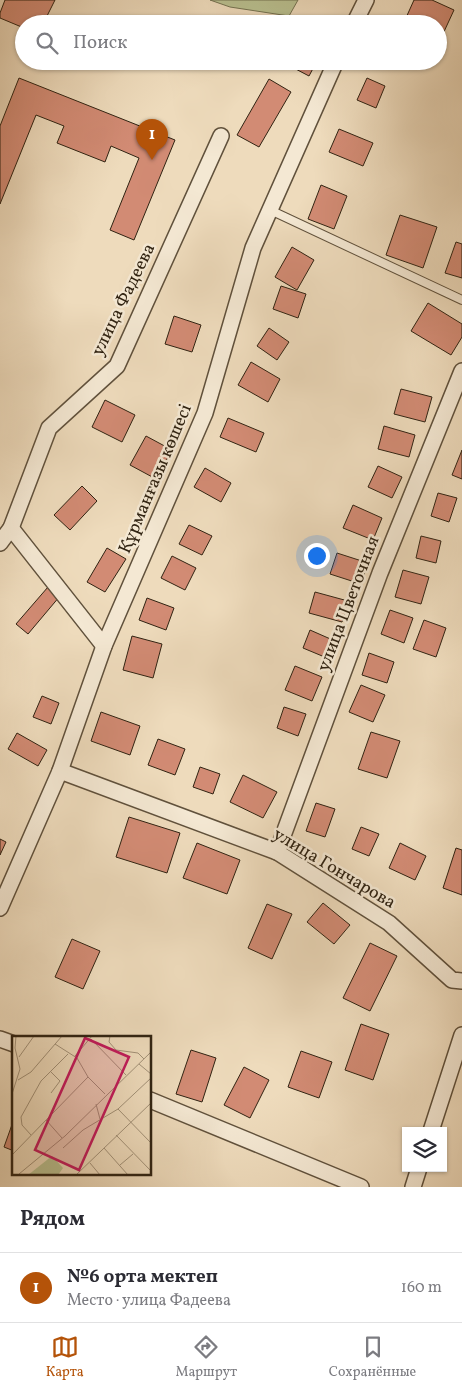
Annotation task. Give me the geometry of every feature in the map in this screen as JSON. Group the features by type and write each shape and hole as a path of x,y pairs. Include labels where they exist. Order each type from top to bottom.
{"street":[{"path":"358,15 366,0"},
{"name":"Құрманғазы көшесі","path":"0,908 60,771 104,646 206,413 253,248 332,70"},
{"name":"улица Фадеева","path":"0,542 11,528 49,428 116,366 221,136"},
{"name":"улица Цветочная","path":"277,852 380,573 462,371"},
{"path":"11,528 104,646"},
{"name":"улица Гончарова","path":"60,771 277,852 389,923 452,980 462,981"},
{"path":"432,1127 462,1035"},
{"path":"0,1039 12,1043"},
{"path":"151,1100 361,1187"},
{"path":"413,1187 418,1172"}],"lane":[{"path":"270,210 462,300"}],"green space":[{"path":"210,0 298,0 290,15 230,7"}],"building":[{"path":"5,0 55,0 48,15 15,15 15,24 0,18"},
{"path":"414,0 432,0 454,10 447,25 447,15 407,15"},
{"path":"298,70 312,70 309,76"},
{"path":"19,78 175,140 134,240 110,230 139,158 111,146 105,162 57,143 64,126 36,115 0,204 0,126"},
{"path":"367,78 385,86 376,108 357,100"},
{"path":"269,79 291,92 259,147 237,135"},
{"path":"339,129 373,143 363,166 329,152"},
{"path":"321,185 347,196 334,229 308,219"},
{"path":"400,215 437,227 423,268 386,255"},
{"path":"456,242 462,244 462,278 445,273"},
{"path":"292,247 314,260 297,290 275,277"},
{"path":"281,286 306,294 298,318 273,309"},
{"path":"428,303 462,324 462,337 451,355 411,331"},
{"path":"174,316 201,325 192,352 165,344"},
{"path":"269,328 289,342 277,360 257,346"},
{"path":"251,362 280,379 268,402 238,385"},
{"path":"401,389 432,397 425,422 394,414"},
{"path":"105,400 135,415 122,442 92,427"},
{"path":"228,418 264,433 256,452 220,437"},
{"path":"384,426 415,435 409,457 378,449"},
{"path":"146,436 172,450 156,479 130,465"},
{"path":"462,450 462,479 452,475"},
{"path":"378,466 402,477 392,498 368,487"},
{"path":"205,468 231,483 221,502 194,487"},
{"path":"82,486 97,501 70,530 54,515"},
{"path":"438,493 457,498 449,522 431,516"},
{"path":"353,505 382,518 373,540 343,528"},
{"path":"189,525 212,536 202,555 179,544"},
{"path":"421,536 441,541 436,563 416,558"},
{"path":"107,548 126,559 105,592 87,582"},
{"path":"337,553 368,563 361,584 330,574"},
{"path":"172,556 196,568 185,590 161,578"},
{"path":"403,570 429,577 421,604 395,597"},
{"path":"48,587 60,596 28,634 16,624"},
{"path":"315,592 348,601 342,622 309,613"},
{"path":"147,598 174,608 166,630 139,620"},
{"path":"390,610 413,618 404,643 381,634"},
{"path":"424,620 446,628 436,657 413,649"},
{"path":"310,630 335,641 327,658 303,648"},
{"path":"132,636 162,644 153,678 123,670"},
{"path":"369,653 394,662 387,683 362,675"},
{"path":"295,666 322,677 312,701 285,690"},
{"path":"361,685 385,695 373,722 349,712"},
{"path":"42,696 59,703 51,724 33,717"},
{"path":"284,707 306,714 298,736 277,728"},
{"path":"101,712 140,726 130,755 91,741"},
{"path":"371,732 400,741 387,778 358,769"},
{"path":"17,733 47,750 38,766 8,749"},
{"path":"158,739 185,749 175,775 148,765"},
{"path":"200,767 220,774 213,794 193,787"},
{"path":"243,775 277,792 263,818 230,802"},
{"path":"316,803 335,809 325,837 306,831"},
{"path":"129,817 180,833 167,873 116,857"},
{"path":"361,827 379,834 369,856 352,849"},
{"path":"0,839 6,842 0,855"},
{"path":"197,843 240,860 227,894 183,878"},
{"path":"400,843 426,856 415,880 389,868"},
{"path":"456,848 462,850 462,895 443,888"},
{"path":"323,903 350,925 334,944 307,922"},
{"path":"267,904 292,914 272,959 248,948"},
{"path":"72,939 100,951 83,989 55,977"},
{"path":"370,943 397,956 370,1011 343,998"},
{"path":"361,1024 389,1034 373,1080 345,1070"},
{"path":"191,1050 216,1058 202,1102 176,1094"},
{"path":"301,1051 332,1062 319,1098 288,1087"},
{"path":"244,1067 269,1080 250,1118 224,1105"},
{"path":"12,1125 12,1150 4,1147"}],"place":[{"name":"№6 орта мектеп","path":"152,160"}]}
